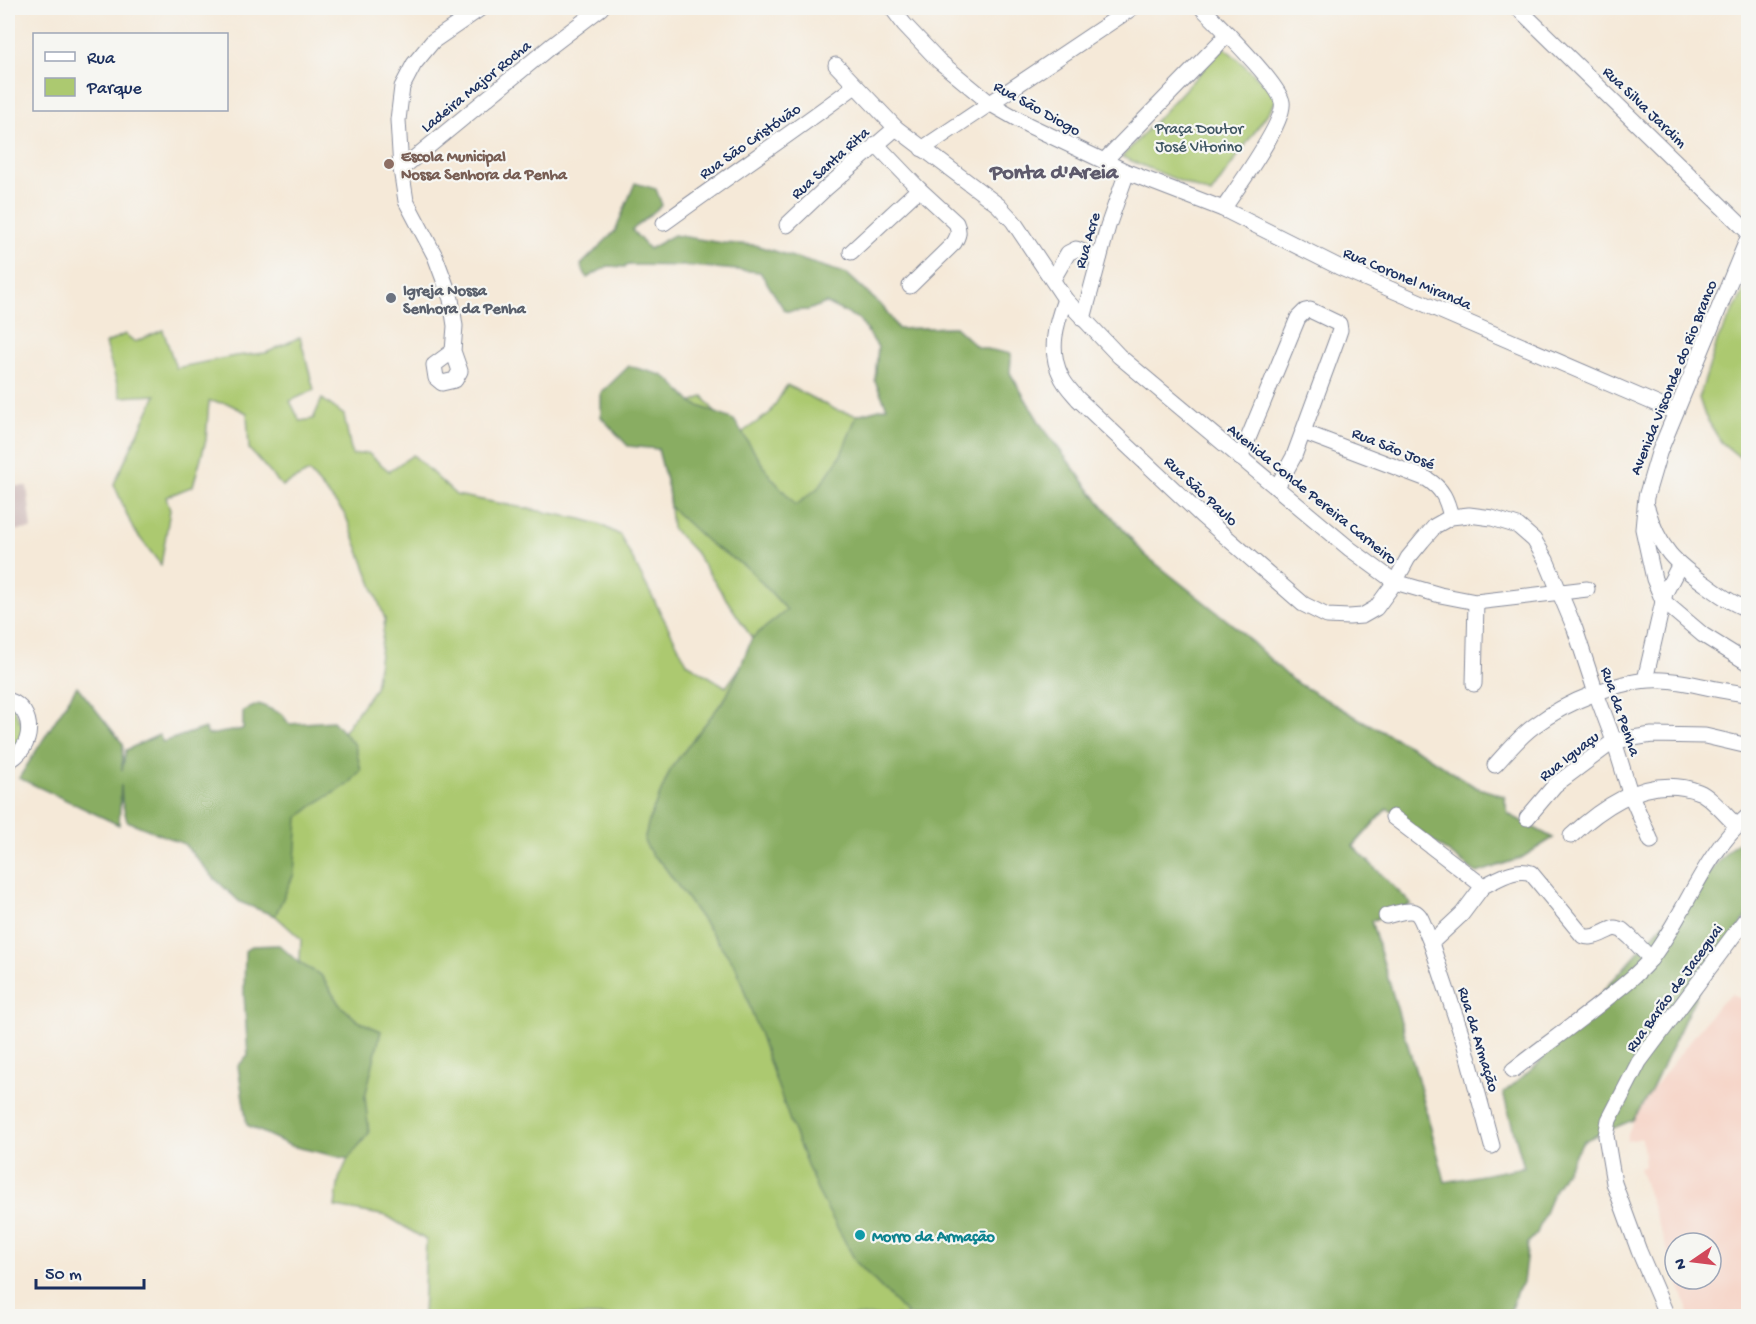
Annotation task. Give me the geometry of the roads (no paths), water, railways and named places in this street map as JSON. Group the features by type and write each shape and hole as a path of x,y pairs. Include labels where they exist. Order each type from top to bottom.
{"street":[{"path":"453,345 455,326 452,299 435,256 406,201 401,169 398,120 402,87 407,76 433,41 481,8"},
{"name":"Ladeira Major Rocha","path":"401,169 601,8"},
{"name":"Rua São Diogo","path":"892,8 939,61 991,104 1028,125 1127,172"},
{"path":"922,149 1132,8"},
{"path":"1202,8 1268,78 1282,102 1281,117 1223,209"},
{"name":"Rua Silva Jardim","path":"1518,8 1749,232"},
{"path":"1104,161 1228,34"},
{"name":"Avenida Conde Pereira Carneiro","path":"836,65 897,128 998,205 1013,221 1065,299 1105,342 1240,458 1350,549 1395,582 1440,595 1476,602 1587,589"},
{"name":"Rua São Cristóvão","path":"664,223 733,171 773,147 855,86"},
{"name":"Rua Santa Rita","path":"787,225 876,144 897,128"},
{"path":"876,144 959,229 959,235 954,243 910,286"},
{"name":"Rua Coronel Miranda","path":"1127,172 1223,209 1339,267 1675,412"},
{"name":"Rua Acre","path":"1083,319 1108,226 1127,172"},
{"path":"851,252 919,189"},
{"name":"Avenida Visconde do Rio Branco","path":"1749,238 1659,453 1649,481 1643,516 1646,546 1654,579 1663,601 1703,635 1749,663"},
{"path":"1053,279 1068,253 1076,249 1099,258"},
{"name":"Rua São Paulo","path":"1065,299 1054,337 1054,355 1061,377 1078,399 1202,516 1303,604 1327,616 1362,616 1376,608 1395,582 1408,558 1422,541 1435,526 1451,517"},
{"path":"1240,458 1298,318 1305,311 1310,310 1335,321 1339,324 1340,330 1294,456 1277,487"},
{"name":"Rua São José","path":"1303,432 1427,479 1444,493 1451,517"},
{"path":"1646,502 1657,533 1679,566 1723,597 1749,609"},
{"name":"Rua da Penha","path":"1451,517 1469,515 1492,518 1518,526 1534,540 1546,560 1575,629 1630,793 1651,842"},
{"path":"1645,680 1663,601 1679,566"},
{"path":"1474,684 1476,602"},
{"path":"1495,765 1533,727 1566,706 1596,693 1645,680 1665,680 1749,694"},
{"path":"8,700 20,708 26,716 29,736 19,754 8,761"},
{"name":"Rua Iguaçu","path":"1527,818 1555,785 1614,741 1652,735 1705,736 1749,746"},
{"path":"1571,836 1593,815 1630,793 1666,785 1701,792 1743,821"},
{"path":"1393,817 1483,886"},
{"name":"Rua da Armação","path":"1514,1070 1629,980 1651,959 1676,923 1713,854 1743,821"},
{"path":"1431,943 1462,914 1483,886 1523,870 1531,873 1583,936 1589,938 1615,928 1622,930 1651,959"},
{"name":"Rua da Armação","path":"1386,916 1404,911 1415,911 1420,917 1464,1042 1492,1146"},
{"name":"Rua Barão de Jaceguai","path":"1666,1317 1614,1183 1606,1136 1609,1120 1639,1062 1749,916"}],"place":[{"name":"Escola Municipal Nossa Senhora da Penha","path":"389,164"},
{"name":"Igreja Nossa Senhora da Penha","path":"391,298"},
{"name":"Morro da Armação","path":"860,1235"}],"district":[{"name":"Ponta d'Areia","path":"1054,170"}],"park label":[{"name":"Praça Doutor José Vitorino","path":"1199,136"}]}
